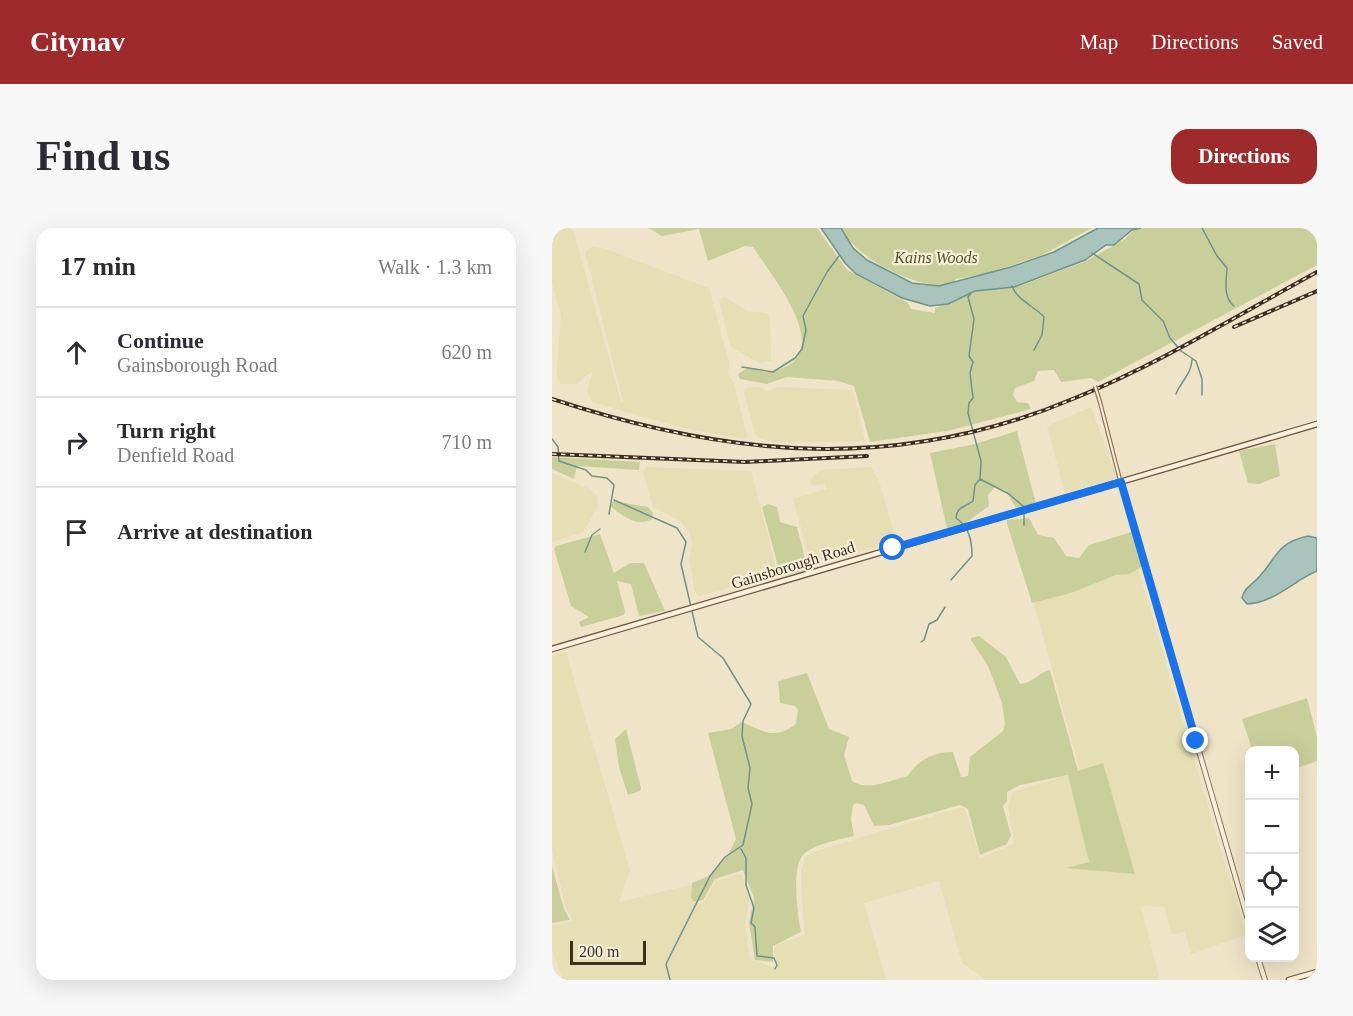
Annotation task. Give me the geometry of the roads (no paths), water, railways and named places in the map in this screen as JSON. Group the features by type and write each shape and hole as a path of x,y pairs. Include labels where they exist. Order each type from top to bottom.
{"main road":[{"name":"Gainsborough Road","path":"552,649 1317,424"},
{"path":"1289,980 1317,972"}],"street":[{"path":"1093,381 1245,910"},
{"path":"1260,962 1265,980"}],"water":[{"path":"821,228 841,228 853,248 867,260 912,283 939,286 1011,267 1054,252 1098,228 1141,228 1132,230 1114,245 1106,245 1085,260 1014,287 975,291 948,304 930,306 902,298 856,274 845,263"},
{"path":"1308,536 1317,538 1317,571 1275,596 1247,604 1242,598 1245,592 1278,552 1289,543"}],"waterway":[{"path":"1202,228 1217,256 1227,268 1227,294 1234,306"},
{"path":"1092,253 1139,284 1142,300 1163,321 1170,338 1181,351 1196,361 1202,379 1202,395"},
{"path":"742,367 773,372 795,358 802,349 806,330 803,316 827,272 839,256"},
{"path":"1012,286 1018,295 1044,317 1042,335 1034,350"},
{"path":"951,580 972,556 969,534 956,518 959,509 973,501 975,485 980,479 981,461 968,413 969,403 973,398 970,373 973,362 969,356 974,319 968,297 971,293"},
{"path":"1176,394 1190,370 1192,360"},
{"path":"552,439 558,447 559,461 586,470 592,476 607,478 614,485 609,514"},
{"path":"980,479 1009,494 1024,507 1024,525"},
{"path":"614,500 677,528 686,542 681,564 698,637 723,658 751,704 743,721 742,736 750,768 748,788 752,804 743,845 725,857 710,876 666,964 670,980"},
{"path":"585,552 592,535 600,529"},
{"path":"921,642 924,640 929,624 937,620 945,607"},
{"path":"741,849 746,858 746,885 754,908 751,923 755,927 757,956 774,958 777,965 775,969"},
{"path":"552,973 555,980"}],"railway":[{"path":"552,399 619,419 684,434 749,444 814,449 879,447 944,438 1009,422 1106,385 1168,355 1317,272"},
{"path":"1234,327 1317,291"},
{"path":"552,454 745,462 867,456"}],"park label":[{"name":"Kains Woods","path":"936,257"}]}
